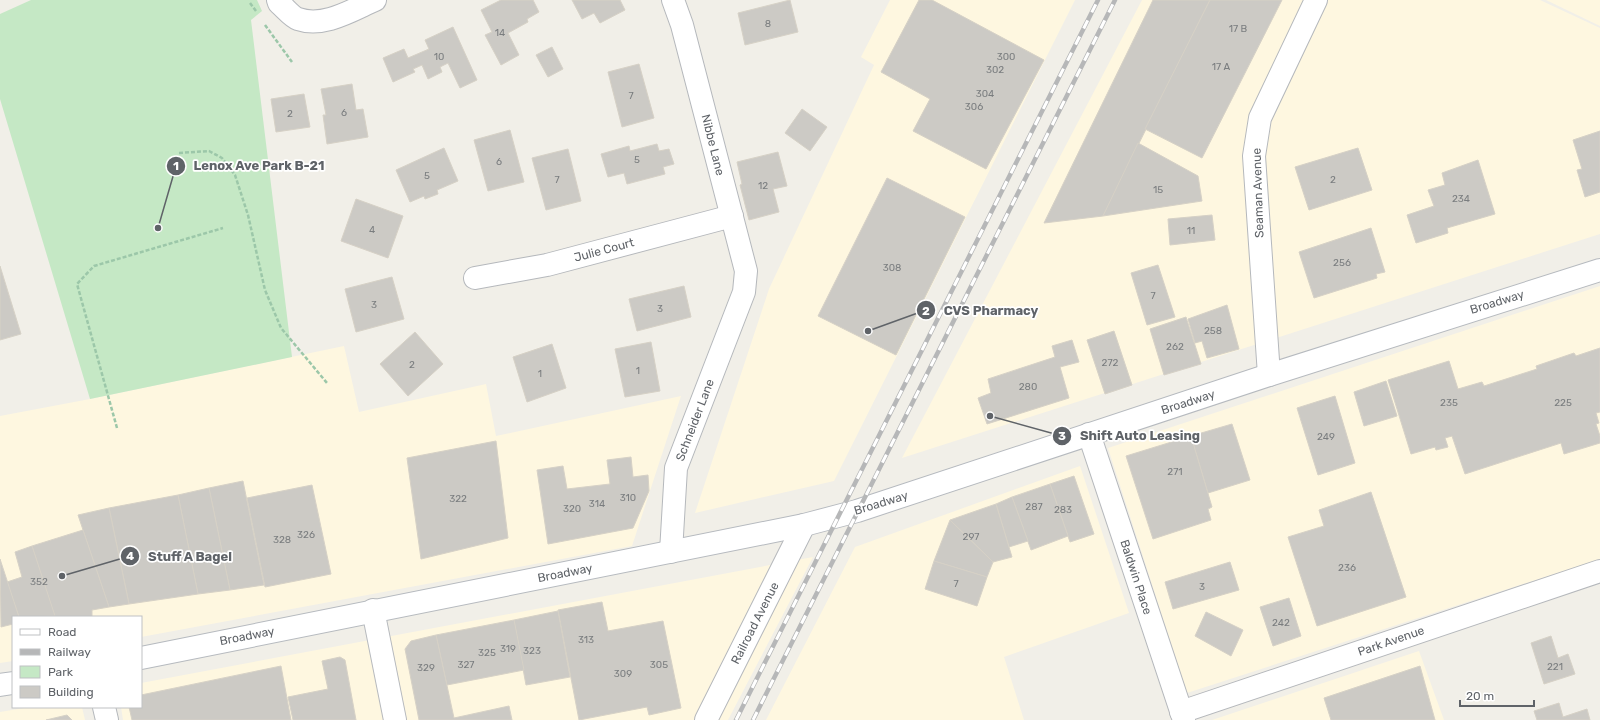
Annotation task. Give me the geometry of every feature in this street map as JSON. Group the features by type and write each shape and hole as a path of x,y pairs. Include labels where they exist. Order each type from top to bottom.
{"street":[{"path":"278,0 279,3 297,19 314,22 341,15 375,0"},
{"name":"Nibbe Lane","path":"673,0 682,25 746,271 744,292"},
{"name":"Seaman Avenue","path":"1269,375 1254,156 1260,118 1316,0"},
{"name":"Julie Court","path":"475,278 546,264 732,216"},
{"name":"Broadway","path":"142,658 373,610 804,525 881,503 1269,375 1600,270"},
{"name":"Schneider Lane","path":"671,552 676,468 744,292"},
{"name":"Baldwin Place","path":"1089,434 1182,716"},
{"name":"Railroad Avenue","path":"706,720 804,525"},
{"name":"Park Avenue","path":"1182,716 1600,570"},
{"path":"373,610 395,720"},
{"path":"0,685 12,683"},
{"path":"104,708 107,720"}],"path":[{"path":"250,3 258,15"},
{"path":"263,21 292,62"},
{"path":"179,153 209,150 222,158 236,175 248,215 265,290 281,328 327,383"},
{"path":"117,428 77,284 94,266 223,228"}],"shaded area":[{"path":"890,0 1075,0 834,481 695,513 769,289 874,65 861,57"},
{"path":"1142,0 1540,0 1600,28 1600,234 902,458"},
{"path":"1546,0 1600,0 1600,26"},
{"path":"1600,286 1600,559 1187,693 1108,448"},
{"path":"344,346 359,412 486,384 496,436 681,396 632,546 142,637 142,616 12,616 12,661 0,663 0,416 90,399"},
{"path":"1080,466 1129,613 1004,657 1024,720 766,720 855,547"},
{"path":"813,557 728,720 123,720 121,708 142,708 142,683"},
{"path":"1419,651 1444,720 1212,720"},
{"path":"24,708 82,708 85,720 0,720 0,712"}],"green space":[{"path":"31,0 257,0 262,11 251,20 292,357 90,399 0,99 0,14"}],"building":[{"path":"501,0 533,0 539,12 527,19 528,22 508,33 519,55 501,65 485,35 492,32 481,10"},
{"path":"572,0 620,0 625,10 600,23 594,13 582,19"},
{"path":"790,0 798,32 745,45 738,13"},
{"path":"919,0 932,0 1044,60 986,169 913,131 930,99 881,72"},
{"path":"1153,0 1210,0 1103,216 1044,223"},
{"path":"1210,0 1282,0 1202,158 1145,129"},
{"path":"453,27 477,80 460,88 448,63 440,67 442,72 428,79 422,65 413,69 415,72 393,82 383,58 404,49 408,58 429,49 425,40"},
{"path":"552,47 563,69 548,77 536,55"},
{"path":"639,64 654,118 622,127 608,72"},
{"path":"352,84 356,110 363,109 368,137 327,144 323,115 326,115 321,89"},
{"path":"304,94 310,127 276,132 271,99"},
{"path":"802,109 827,127 810,151 785,133"},
{"path":"510,130 524,182 488,191 474,140"},
{"path":"1600,131 1600,192 1585,197 1577,170 1582,169 1573,140"},
{"path":"1138,143 1198,176 1202,201 1103,216"},
{"path":"657,144 659,151 669,149 674,164 663,167 665,174 627,184 624,173 608,177 601,154 629,146 630,151"},
{"path":"444,148 458,181 437,190 438,194 425,199 424,196 410,202 396,170"},
{"path":"1358,148 1372,190 1309,210 1295,167"},
{"path":"568,149 581,201 546,210 532,158"},
{"path":"778,152 787,186 773,189 779,212 749,220 740,185 742,184 737,162"},
{"path":"1478,160 1495,214 1447,228 1448,233 1416,243 1407,215 1434,206 1428,190 1445,185 1442,173"},
{"path":"887,178 965,217 896,355 818,316"},
{"path":"356,199 403,216 388,258 341,241"},
{"path":"1212,215 1215,240 1170,245 1168,219"},
{"path":"1371,228 1385,272 1376,274 1377,278 1314,298 1299,252"},
{"path":"1158,265 1175,317 1147,325 1131,273"},
{"path":"0,266 21,334 0,340"},
{"path":"392,277 404,319 356,332 345,289"},
{"path":"684,286 691,317 637,331 629,299"},
{"path":"1227,305 1239,349 1207,358 1202,341 1195,343 1188,319"},
{"path":"1186,317 1201,364 1164,375 1150,329"},
{"path":"1114,331 1132,385 1105,394 1087,340"},
{"path":"415,332 443,364 408,396 380,364"},
{"path":"1072,340 1079,362 1060,367 1069,398 987,424 978,398 991,393 988,379 1055,357 1052,346"},
{"path":"651,342 660,391 625,397 615,349"},
{"path":"552,344 566,388 527,402 513,357"},
{"path":"1600,348 1600,412 1596,413 1599,423 1596,424 1600,436 1600,443 1564,454 1561,443 1465,474 1452,436 1445,438 1448,447 1436,450 1435,447 1411,454 1388,380 1449,361 1458,389 1482,382 1484,386 1537,369 1536,366 1574,353 1576,356"},
{"path":"1386,381 1397,416 1364,426 1354,392"},
{"path":"1335,396 1355,463 1318,475 1297,408"},
{"path":"1232,424 1250,480 1208,493 1191,436"},
{"path":"1191,436 1212,507 1208,509 1211,520 1153,539 1126,456"},
{"path":"496,441 508,538 421,559 407,458"},
{"path":"631,457 633,477 648,475 649,491 633,528 548,544 537,470 563,466 567,489 610,484 607,460"},
{"path":"1074,476 1094,534 1070,542 1050,484"},
{"path":"243,481 264,585 230,590 209,488"},
{"path":"1050,484 1068,536 1031,550 1012,497"},
{"path":"312,485 331,574 265,587 247,498"},
{"path":"209,488 230,590 198,594 178,495"},
{"path":"1371,492 1406,597 1317,626 1288,537 1324,526 1319,510"},
{"path":"178,495 198,594 129,604 109,508"},
{"path":"1012,497 1028,541 1009,547 996,504"},
{"path":"996,504 1012,557 993,562 950,520"},
{"path":"109,508 129,604 109,607 78,515"},
{"path":"950,520 993,562 987,577 934,561"},
{"path":"83,530 109,607 92,610 92,616 55,616 32,546"},
{"path":"32,546 55,616 19,616 7,582 22,577 15,552"},
{"path":"0,559 19,616 12,616 12,624 1,627"},
{"path":"934,561 987,577 977,606 925,589"},
{"path":"1230,562 1239,590 1173,609 1165,582"},
{"path":"1289,598 1301,636 1273,646 1260,607"},
{"path":"602,602 608,631 663,621 681,708 649,715 647,707 579,720 558,610"},
{"path":"558,611 570,677 526,685 514,620"},
{"path":"1206,612 1243,630 1231,656 1195,636"},
{"path":"514,620 524,670 447,685 436,635"},
{"path":"436,635 454,718 509,706 512,720 419,720 405,649 411,641"},
{"path":"1551,636 1558,658 1568,654 1575,674 1544,684 1531,643"},
{"path":"340,657 345,660 356,720 293,720 288,697 328,689 322,661"},
{"path":"281,666 291,720 132,720 129,708 142,708 142,695"},
{"path":"1420,666 1435,720 1331,720 1324,698"},
{"path":"1559,703 1563,717 1587,709 1590,720 1537,720 1534,711"},
{"path":"67,715 72,720 46,720"}],"railway":[{"path":"736,720 1098,0"},
{"path":"753,720 1115,0"}],"place":[{"name":"Lenox Ave Park B-21","path":"158,228"},
{"name":"CVS Pharmacy","path":"868,331"},
{"name":"Shift Auto Leasing","path":"990,416"},
{"name":"Stuff A Bagel","path":"62,576"}]}
